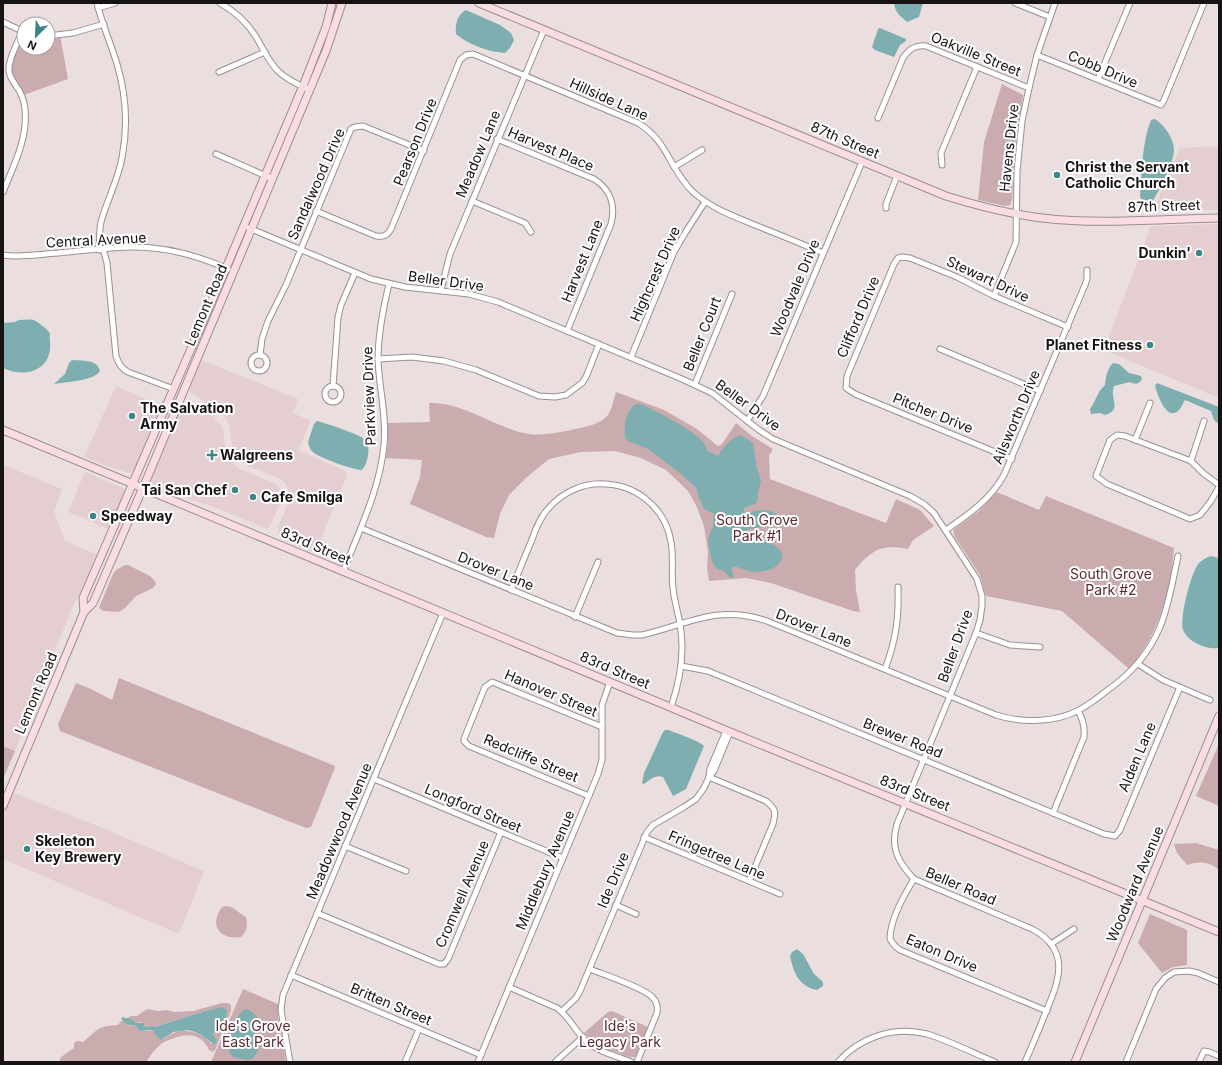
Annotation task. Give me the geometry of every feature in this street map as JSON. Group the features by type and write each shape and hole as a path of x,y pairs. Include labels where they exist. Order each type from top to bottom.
{"main road":[{"name":"Lemont Road","path":"84,612 83,598 303,87 326,27 332,3"},
{"name":"Lemont Road","path":"3,806 84,612 93,603 143,488 310,90 326,51 342,3"},
{"name":"87th Street","path":"478,3 946,196 1002,212 1063,220 1089,221 1219,218"},
{"name":"83rd Street","path":"3,430 728,731 1219,932"},
{"name":"Woodward Avenue","path":"1075,1062 1219,716"}],"street":[{"path":"115,3 98,6 120,73 126,119 122,158 101,224 101,249 107,263 116,356 118,363 128,372 174,389"},
{"path":"220,3 234,12 247,25 278,71 286,78 310,90"},
{"path":"1015,3 1050,17"},
{"name":"Havens Drive","path":"994,296 1017,238 1016,188 1018,153 1028,88 1037,55 1055,3"},
{"path":"1098,79 1130,3"},
{"name":"Cobb Drive","path":"1037,55 1161,105 1204,3"},
{"path":"3,22 16,28"},
{"path":"56,35 73,33 104,24"},
{"name":"Meadow Lane","path":"441,290 450,254 544,30"},
{"name":"Oakville Street","path":"878,118 903,58 907,52 919,45 926,46 1028,88"},
{"path":"3,192 19,151 24,132 24,103 8,71 16,49"},
{"path":"219,72 265,52"},
{"name":"Hillside Lane","path":"466,55 473,54 638,123 652,132 659,140 674,167 688,187 705,202 723,212 823,253"},
{"name":"Pearson Drive","path":"316,211 376,236 384,236 391,229 460,60 466,55"},
{"path":"942,165 941,153 977,67"},
{"name":"Sandalwood Drive","path":"260,355 262,339 268,321 282,294 351,129 363,126 424,151"},
{"name":"Harvest Place","path":"497,139 594,179 603,186 612,199"},
{"path":"674,167 702,150"},
{"path":"216,154 273,179"},
{"name":"Woodvale Drive","path":"747,421 763,396 862,162"},
{"path":"886,208 886,204 897,176"},
{"name":"Harvest Lane","path":"567,330 611,224 613,210 612,199"},
{"path":"472,201 524,223 531,232"},
{"name":"Highcrest Drive","path":"631,358 674,252 705,202"},
{"name":"Beller Drive","path":"243,225 355,273 389,284 469,294 498,302 567,330 695,384 720,398 747,421 773,439 916,499 931,509 978,579 982,596 982,606 976,633 906,803"},
{"name":"Central Avenue","path":"3,255 26,257 134,247 165,250 198,258 234,272"},
{"name":"Stewart Drive","path":"898,258 906,256 957,277 994,296 1068,327"},
{"name":"Clifford Drive","path":"846,388 847,376 894,264 898,258"},
{"name":"Ailsworth Drive","path":"946,530 976,509 1000,483 1012,459 1068,327 1087,279 1087,270"},
{"path":"333,386 338,317 341,305 355,273"},
{"name":"Parkview Drive","path":"343,572 375,491 383,459 385,432 378,359 381,323 389,284"},
{"name":"Beller Court","path":"695,384 732,294"},
{"path":"378,359 412,357 444,361 476,370 540,396 555,397 566,395 582,383 600,344"},
{"path":"940,349 1040,391"},
{"name":"Pitcher Drive","path":"846,388 855,394 1012,459"},
{"path":"1136,440 1150,403"},
{"path":"1191,461 1204,421"},
{"path":"1117,435 1125,436 1191,461 1219,486 1211,501 1200,515 1190,519 1107,484 1096,476 1110,440 1117,435"},
{"path":"511,590 539,522 554,502 577,488 597,484 616,485 633,491 648,501 661,516 668,530 672,550 672,588 680,624 682,648 681,666 671,707"},
{"name":"Drover Lane","path":"361,528 608,630 633,635 642,635 709,615 724,614 747,616 767,621 996,715 1024,721 1050,719 1078,711 1113,687 1138,664 1148,650 1160,626 1167,606 1178,556"},
{"path":"575,617 598,562"},
{"path":"885,669 896,632 898,587"},
{"name":"Meadowwood Avenue","path":"290,1062 281,1006 283,995 443,613"},
{"path":"976,633 1010,645 1040,647"},
{"path":"1138,664 1157,677 1210,700"},
{"name":"Brewer Road","path":"681,666 708,671 1104,834 1115,836"},
{"name":"Middlebury Avenue","path":"478,1062 598,774 602,760 602,705 610,682"},
{"name":"Hanover Street","path":"464,741 464,736 485,686 490,683 495,683 602,727"},
{"name":"Alden Lane","path":"1115,836 1120,830 1180,687"},
{"path":"1053,813 1084,737 1082,718 1078,711"},
{"name":"Ide Drive","path":"562,1011 576,998 590,969 644,837 653,825 696,799 704,788 709,777 710,769 728,731"},
{"name":"Redcliffe Street","path":"464,741 469,746 589,796"},
{"path":"709,777 766,801 773,807 775,814 773,824 749,881"},
{"name":"Longford Street","path":"374,779 563,858"},
{"name":"Beller Road","path":"906,803 895,830 894,845 898,859 905,870 914,879 1032,929 1041,934 1052,944"},
{"name":"Cromwell Avenue","path":"318,913 439,964 444,964 448,959 501,832"},
{"name":"Fringetree Lane","path":"644,837 780,894"},
{"path":"346,846 406,871"},
{"name":"Eaton Drive","path":"914,879 904,895 891,927 890,939 895,946 900,950 1047,1011"},
{"path":"616,905 636,914"},
{"path":"1025,1062 1047,1011 1059,975 1056,949 1052,944 1074,929"},
{"path":"590,969 640,990 654,998 657,1004 657,1013 637,1062"},
{"path":"1126,1062 1156,989 1162,981 1174,972 1184,971 1193,972 1219,982"},
{"name":"Britten Street","path":"291,975 481,1055"},
{"path":"509,987 546,1002 562,1011 583,1037 596,1048 631,1062"},
{"path":"405,1062 419,1029"},
{"path":"838,1062 849,1051 872,1037 884,1034 914,1032 931,1036 995,1062"},
{"path":"555,1062 583,1037"},
{"path":"1198,1062 1204,1051 1219,1056"}],"shaded area":[{"path":"1219,146 1219,210 1154,209 1180,148"},
{"path":"1219,224 1219,398 1104,350 1151,226"},
{"path":"201,360 298,399 293,413 311,421 298,450 346,471 347,475 315,553 282,540 278,533 278,528 290,498 290,493 285,483 277,477 248,466 235,455 232,446 230,428 224,416 191,393 189,390"},
{"path":"116,386 154,403 162,402 135,469 129,473 84,457"},
{"path":"182,403 193,403 207,412 222,426 227,454 238,468 278,486 282,493 282,499 269,528 267,529 209,505 157,489 151,483 151,476"},
{"path":"3,465 62,489 54,511 65,541 98,555 71,610 15,751 3,746"},
{"path":"85,472 128,490 111,530 68,512"},
{"path":"9,792 100,827 204,871 179,934 3,859 3,806"}],"green space":[{"path":"56,35 60,35 68,79 21,96 12,80 10,62 16,49 16,56 56,56"},
{"path":"1002,84 1023,95 1015,145 1012,200 1010,205 1005,206 978,200 984,142"},
{"name":"South Grove Park #1","path":"616,392 664,410 697,429 718,446 722,444 736,423 752,436 773,449 769,456 770,479 886,523 896,499 920,510 934,526 913,540 908,549 891,547 884,548 872,553 861,563 855,570 856,590 860,612 853,611 771,583 746,578 709,581 707,568 708,552 704,526 696,505 688,491 666,470 641,458 615,451 581,452 549,459 527,477 509,495 500,514 494,538 486,537 410,504 420,477 422,460 386,458 388,423 430,422 429,403 455,407 516,431 529,434 539,434 570,430 601,421 608,415"},
{"name":"South Grove Park #2","path":"997,492 1039,510 1046,496 1174,548 1170,581 1161,613 1148,642 1129,669 1062,611 986,596 980,575 955,537 953,530 979,511"},
{"path":"128,565 150,576 156,584 153,588 136,596 124,609 119,612 103,611 99,608 113,574 116,570"},
{"path":"119,678 335,766 311,827 306,828 60,731 58,724 76,683 112,700"},
{"path":"1219,744 1219,806 1196,796"},
{"path":"3,746 15,751 3,779"},
{"path":"1196,843 1219,850 1219,870 1207,863 1187,865 1177,853 1174,844"},
{"path":"226,906 234,909 246,917 247,923 245,932 241,937 227,936 218,930 216,920 218,914 222,907"},
{"path":"1150,914 1187,930 1187,965 1173,967 1162,973 1138,943"},
{"name":"Ide's Grove East Park","path":"243,989 278,1004 278,1016 286,1062 211,1062"},
{"path":"222,1003 228,1003 231,1005 231,1011 213,1052 209,1050 198,1038 188,1035 163,1043 154,1051 146,1062 59,1062 61,1057 74,1048 74,1043 77,1041 83,1042 98,1029 106,1026 118,1025 122,1020 130,1026 135,1025 140,1031 153,1030 164,1039 176,1032 189,1031 201,1035 212,1044 215,1038 213,1034 221,1029 226,1020 219,1008 155,1027 145,1027 140,1022 136,1023 128,1018 131,1016 137,1016 147,1009 175,1012 193,1011"},
{"name":"Ide's Legacy Park","path":"612,1011 648,1027 635,1057 629,1057 596,1044 584,1033 608,1012"}],"water":[{"path":"894,3 923,3 919,17 907,22 900,16"},
{"path":"466,10 500,25 511,33 514,40 510,48 505,53 492,51 473,45 456,34 457,20 460,14"},
{"path":"880,28 906,39 906,41 900,45 894,57 875,50 872,47 878,29"},
{"path":"1155,119 1168,132 1174,145 1174,150 1166,177 1152,202 1146,203 1142,201 1140,196 1143,157 1148,129 1151,120"},
{"path":"19,320 34,320 50,334 50,351 47,359 43,365 36,370 29,372 12,371 3,368 3,323 15,322"},
{"path":"72,360 96,364 100,371 92,377 86,379 54,384 65,374 69,363"},
{"path":"1113,363 1119,364 1129,373 1141,376 1142,379 1137,384 1130,382 1114,386 1113,410 1105,415 1100,413 1091,414 1090,409 1105,385 1108,370"},
{"path":"1157,383 1219,407 1219,424 1214,420 1211,411 1185,400 1178,411 1174,413 1170,412 1160,400 1155,386"},
{"path":"637,404 644,405 681,425 699,438 705,445 707,451 718,456 728,443 738,436 741,435 753,443 757,469 761,480 758,498 755,504 744,508 745,513 765,510 773,512 778,518 775,523 748,529 747,532 748,535 772,544 781,551 782,558 778,565 770,570 757,572 732,567 734,577 730,578 725,572 717,569 713,564 710,554 708,539 713,526 714,514 704,509 698,496 697,489 681,474 648,449 628,441 625,438 626,418 630,409"},
{"path":"317,421 334,426 364,439 368,446 368,454 366,463 362,470 323,458 313,452 308,442 314,424"},
{"path":"1211,556 1219,558 1219,648 1210,648 1200,645 1187,636 1183,627 1184,610 1188,589 1194,572 1201,561"},
{"path":"665,730 688,737 704,746 686,789 673,796 663,777 655,777 644,784 642,783 644,773"},
{"path":"797,949 803,954 814,974 823,982 823,986 817,990 806,986 798,978 793,968 790,956 792,952"},
{"path":"222,1007 227,1010 227,1014 223,1024 213,1034 217,1039 215,1045 201,1035 188,1030 173,1032 161,1040 153,1030 140,1031 135,1025 127,1024 121,1018 130,1018 136,1023 143,1023 145,1027 155,1027"},
{"path":"246,1009 255,1014 259,1023 257,1036 258,1050 254,1057 249,1060 234,1057 229,1051 230,1037 235,1022 242,1011"}],"place":[{"name":"Christ the Servant Catholic Church","path":"1057,175"},
{"name":"Dunkin'","path":"1199,253"},
{"name":"Planet Fitness","path":"1150,345"},
{"name":"The Salvation Army","path":"132,416"},
{"name":"Walgreens","path":"212,455"},
{"name":"Tai San Chef","path":"235,490"},
{"name":"Cafe Smilga","path":"253,497"},
{"name":"Speedway","path":"93,516"},
{"name":"Skeleton Key Brewery","path":"27,849"}]}
